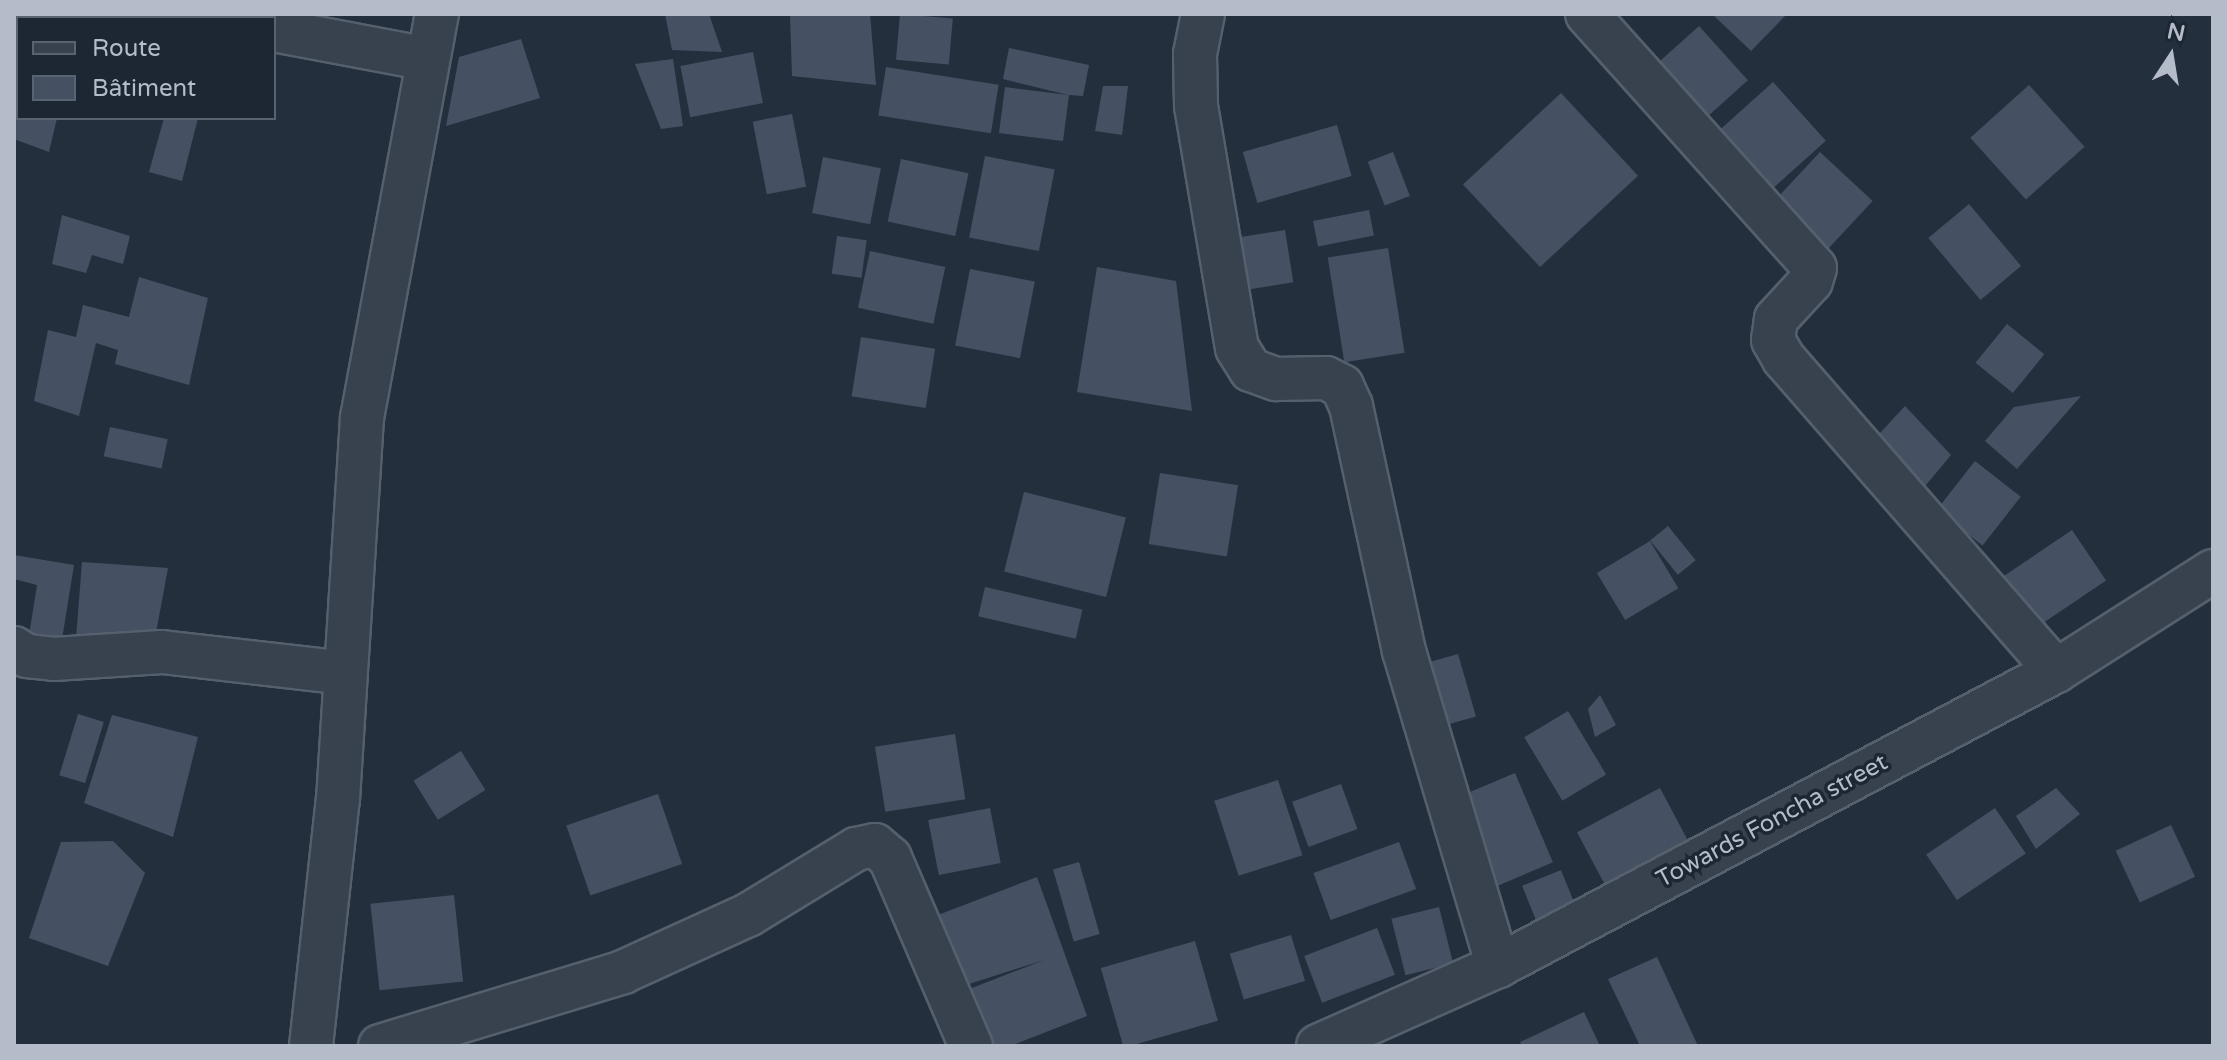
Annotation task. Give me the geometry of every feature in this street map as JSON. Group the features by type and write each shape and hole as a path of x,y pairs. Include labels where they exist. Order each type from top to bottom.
{"street":[{"path":"311,1046 338,799 362,418 437,14"},
{"path":"1203,14 1195,54 1196,106 1237,348 1251,370 1276,379 1326,378 1342,386 1351,406 1404,651 1498,966"},
{"path":"1587,14 1815,268 1811,281 1776,319 1773,340 1784,359 2056,671"},
{"path":"276,30 428,59"},
{"name":"Towards Foncha street","path":"1318,1046 1498,966 2056,671 2213,571"},
{"path":"14,648 27,656 54,659 162,652 345,673"},
{"path":"380,1046 638,966 748,915 856,849 875,845 890,858 971,1046"}],"building":[{"path":"228,14 268,14 264,16"},
{"path":"665,14 709,14 722,52 672,50"},
{"path":"790,14 870,14 876,85 792,76"},
{"path":"900,14 953,19 949,64 896,60"},
{"path":"1712,14 1787,14 1751,51"},
{"path":"1699,26 1748,80 1700,123 1651,69"},
{"path":"521,39 540,98 446,126 459,57"},
{"path":"1009,48 1089,65 1083,96 1069,95 1063,141 999,133 1005,87 1068,95 1003,79"},
{"path":"753,52 763,103 690,117 680,66"},
{"path":"673,59 683,126 661,129 635,64"},
{"path":"886,67 999,85 991,133 878,115"},
{"path":"14,81 16,120 57,120 49,152 14,139"},
{"path":"1773,82 1826,141 1764,196 1711,138"},
{"path":"2029,85 2085,147 2026,200 1970,138"},
{"path":"1103,86 1128,86 1122,135 1095,131"},
{"path":"1561,93 1638,176 1540,267 1463,184"},
{"path":"792,114 806,187 767,194 753,122"},
{"path":"163,120 197,120 182,181 149,172"},
{"path":"1337,125 1352,176 1257,203 1243,152"},
{"path":"1393,152 1410,196 1385,206 1368,162"},
{"path":"1820,152 1873,201 1824,254 1771,205"},
{"path":"985,156 1055,170 1039,251 969,237"},
{"path":"823,157 881,168 870,224 812,213"},
{"path":"901,159 968,173 955,236 888,222"},
{"path":"1969,204 2021,266 1980,300 1928,238"},
{"path":"1369,210 1374,236 1318,246 1313,221"},
{"path":"62,215 130,236 123,264 92,255 86,273 52,264"},
{"path":"1285,230 1293,282 1234,292 1226,239"},
{"path":"837,236 867,240 861,278 832,274"},
{"path":"1388,248 1405,353 1344,362 1328,258"},
{"path":"870,251 945,267 933,324 858,308"},
{"path":"1097,267 1176,281 1192,411 1077,392"},
{"path":"970,269 1035,282 1020,358 955,346"},
{"path":"139,277 208,298 189,385 115,364 118,350 96,343 79,416 34,401 48,330 76,337 83,305 129,317"},
{"path":"2007,324 2044,354 2013,393 1976,363"},
{"path":"861,337 935,349 926,408 852,396"},
{"path":"2081,396 2017,469 1985,441 2014,407"},
{"path":"1905,406 1951,455 1916,497 1868,446"},
{"path":"110,427 168,439 161,469 104,456"},
{"path":"1975,461 2021,497 1983,546 1937,510"},
{"path":"1160,473 1238,485 1227,556 1149,544"},
{"path":"1024,492 1126,517 1106,597 1004,572"},
{"path":"1668,526 1696,560 1678,575 1650,540"},
{"path":"2072,530 2106,581 2029,633 1995,582"},
{"path":"1650,541 1678,588 1625,620 1597,573"},
{"path":"14,555 74,565 59,658 27,648 37,585 14,579"},
{"path":"82,562 168,568 150,665 75,651"},
{"path":"985,587 1082,609 1076,639 978,616"},
{"path":"1458,654 1476,716 1443,726 1425,663"},
{"path":"1600,695 1616,725 1595,737 1588,709"},
{"path":"1568,711 1606,774 1562,801 1524,737"},
{"path":"78,714 104,722 85,783 59,775"},
{"path":"112,715 198,737 173,837 84,803"},
{"path":"955,734 965,799 885,812 875,747"},
{"path":"461,751 485,790 438,820 414,781"},
{"path":"1515,773 1553,862 1488,890 1451,800"},
{"path":"1278,780 1302,855 1239,876 1214,801"},
{"path":"1341,784 1357,829 1309,847 1292,802"},
{"path":"1660,788 1692,849 1609,893 1577,832"},
{"path":"2056,788 2080,814 2036,849 2016,816"},
{"path":"658,794 682,864 590,896 566,826"},
{"path":"990,808 1001,863 939,875 928,820"},
{"path":"1995,808 2026,854 1957,900 1926,854"},
{"path":"2171,825 2195,877 2140,902 2116,851"},
{"path":"113,841 145,873 108,966 29,938 61,842"},
{"path":"1399,842 1416,889 1331,920 1313,873"},
{"path":"1079,862 1100,934 1074,942 1053,869"},
{"path":"1561,870 1578,913 1539,928 1522,886"},
{"path":"1037,877 1087,1016 1010,1046 974,1046 954,995 1044,960 966,985 938,915"},
{"path":"454,895 463,982 380,990 370,904"},
{"path":"1439,907 1453,963 1405,975 1391,919"},
{"path":"1377,928 1395,975 1322,1003 1304,956"},
{"path":"1291,935 1305,981 1244,1000 1230,954"},
{"path":"1195,941 1218,1021 1123,1046 1101,968"},
{"path":"1657,957 1698,1046 1640,1046 1608,979"},
{"path":"1584,1012 1600,1046 1522,1046 1520,1042"}]}
